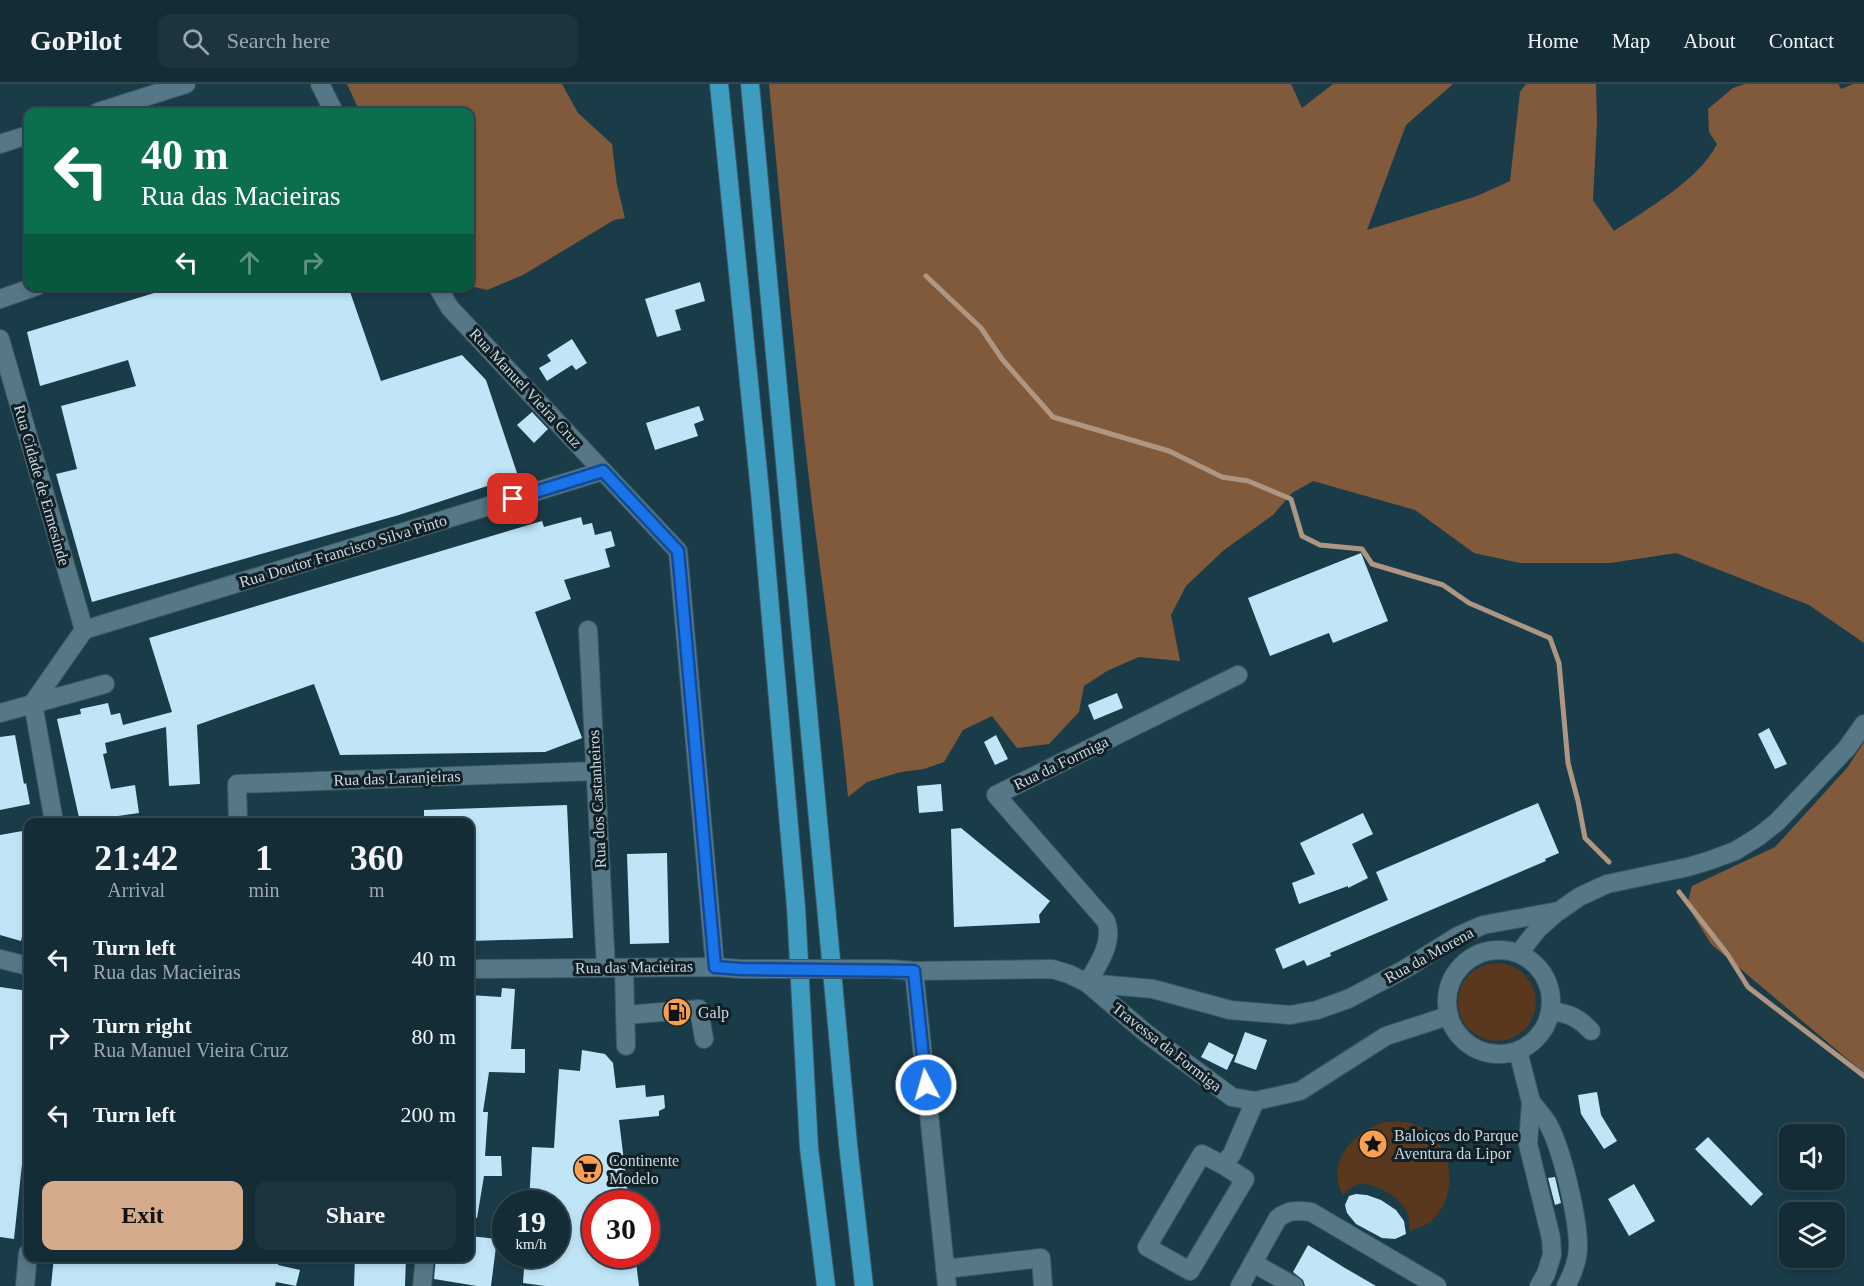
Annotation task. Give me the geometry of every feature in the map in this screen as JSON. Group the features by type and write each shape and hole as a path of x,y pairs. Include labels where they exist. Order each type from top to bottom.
{"highway":[{"path":"719,84 759,480 796,907 809,1148 826,1286"},
{"path":"750,84 847,1132 864,1286"}],"street":[{"path":"111,108 186,84"},
{"path":"320,84 332,108"},
{"path":"0,144 24,136"},
{"path":"0,299 24,291"},
{"name":"Rua Manuel Vieira Cruz","path":"439,291 450,308 678,551 715,967"},
{"name":"Rua Cidade de Ermesinde","path":"0,339 84,630"},
{"name":"Rua Doutor Francisco Silva Pinto","path":"84,630 603,471"},
{"path":"53,818 33,703 84,630"},
{"name":"Rua dos Castanheiros","path":"588,630 596,771 615,968 625,1015 626,1046"},
{"name":"Rua da Formiga","path":"1087,983 1106,947 1110,931 1106,921 996,795 1238,675"},
{"path":"0,713 105,684"},
{"name":"Rua da Morena","path":"1087,983 1153,989 1230,1010 1290,1015 1317,1010 1348,999 1405,969 1458,936 1482,926 1559,911 1579,897 1606,884 1711,860 1735,851 1777,822 1848,748 1864,724"},
{"name":"Rua das Laranjeiras","path":"238,818 237,784 596,771"},
{"path":"1519,953 1538,928 1559,911"},
{"path":"1503,949 1519,953 1534,962 1546,976 1551,993 1551,1011 1545,1028 1533,1042 1518,1051 1501,1055 1483,1052 1468,1044 1456,1032 1448,1016 1446,999 1450,982 1458,968 1471,957 1486,950 1503,949"},
{"path":"0,959 24,965"},
{"name":"Rua das Macieiras","path":"474,969 715,967 914,971"},
{"path":"1043,1286 1041,1258 946,1277 914,971 1052,969 1087,983"},
{"name":"Travessa da Formiga","path":"1087,983 1147,1034 1232,1097 1255,1101 1300,1091 1386,1036 1448,1016"},
{"path":"625,1015 699,1009 704,1039"},
{"path":"1551,1011 1581,1020 1591,1031"},
{"path":"1518,1051 1531,1102 1528,1144 1551,1238 1552,1255 1546,1274 1539,1286"},
{"path":"1223,1165 1232,1154 1255,1101"},
{"path":"1531,1102 1548,1124 1560,1154 1577,1228 1576,1262 1566,1286"},
{"path":"1202,1154 1223,1165 1245,1179 1190,1271 1147,1247 1202,1154"},
{"path":"1240,1286 1278,1218 1287,1212 1298,1210 1311,1212 1429,1284"},
{"path":"25,1286 27,1262"},
{"path":"422,1286 424,1262"},
{"path":"1253,1263 1294,1286"}],"shaded area":[{"path":"347,84 562,84 578,113 612,144 617,185 625,218 614,220 523,275 487,290 474,287 474,108 358,108"},
{"path":"769,84 1291,84 1302,108 1333,84 1453,84 1406,125 1367,230 1477,196 1510,181 1520,92 1526,84 1596,84 1597,122 1593,200 1614,231 1671,193 1698,170 1709,157 1717,144 1709,132 1708,109 1733,88 1745,84 1838,84 1841,89 1853,84 1864,84 1864,643 1809,605 1676,553 1610,563 1520,563 1474,553 1415,510 1313,481 1292,493 1273,515 1224,550 1186,586 1171,615 1180,661 1139,657 1107,671 1084,686 1079,712 1049,744 1017,748 992,716 963,730 944,762 867,782 848,797 800,399"},
{"path":"1864,742 1864,1073 1711,944 1687,905 1692,886 1775,847 1847,768"},
{"path":"1497,963 1512,966 1529,980 1536,1002 1533,1017 1519,1034 1497,1041 1482,1038 1465,1024 1458,1002 1461,987 1475,970"},
{"path":"1385,1122 1410,1123 1427,1131 1438,1142 1449,1170 1446,1200 1438,1213 1427,1224 1410,1231 1407,1212 1393,1196 1379,1188 1365,1184 1352,1187 1343,1195 1338,1183 1340,1160 1353,1140 1374,1126"}],"building":[{"path":"700,282 705,301 675,310 681,330 657,337 645,299"},
{"path":"161,291 350,291 381,381 462,355 486,380 518,476 399,515 92,602 56,474 77,469 61,406 136,386 128,360 40,386 27,332"},
{"path":"572,339 587,363 576,370 572,365 547,381 539,368 551,361 547,355"},
{"path":"699,406 704,420 694,424 698,436 655,450 646,423"},
{"path":"532,412 548,429 534,443 517,425"},
{"path":"581,517 583,525 592,523 595,535 611,531 615,546 605,549 610,567 564,580 571,599 535,612 582,738 545,752 340,755 314,684 197,725 200,784 169,786 166,727 105,743 107,753 103,754 111,789 135,785 139,813 111,818 79,818 57,719 81,714 80,709 108,703 111,715 120,713 123,725 172,712 149,638 542,521 544,527"},
{"path":"1361,553 1388,621 1333,643 1329,633 1270,656 1248,598"},
{"path":"1117,693 1123,708 1094,720 1088,705"},
{"path":"1769,728 1787,764 1775,769 1758,734"},
{"path":"15,735 30,804 0,810 0,737"},
{"path":"996,735 1008,759 995,765 984,742"},
{"path":"941,784 943,811 919,813 917,786"},
{"path":"1538,803 1559,853 1545,859 1546,861 1330,953 1331,956 1307,966 1304,960 1283,969 1275,949 1388,900 1376,872"},
{"path":"567,805 573,938 474,941 474,818 424,818 424,810"},
{"path":"1363,813 1373,834 1352,844 1368,878 1348,888 1348,886 1299,904 1292,883 1315,874 1300,843"},
{"path":"961,828 1050,901 1039,915 1040,923 954,927 951,829"},
{"path":"24,831 24,938 22,937 21,941 0,935 0,835"},
{"path":"667,853 669,943 630,944 627,854"},
{"path":"0,987 24,990 24,1145 14,1239 0,1237"},
{"path":"502,988 515,989 511,1049 525,1049 525,1073 489,1072 483,1112 488,1112 485,1156 501,1156 502,1176 484,1176 477,1218 474,1218 474,995 501,997"},
{"path":"1245,1032 1267,1040 1256,1070 1234,1062"},
{"path":"1209,1042 1234,1055 1227,1070 1201,1057"},
{"path":"582,1050 605,1054 613,1063 616,1088 645,1085 646,1097 664,1095 665,1108 659,1111 659,1116 619,1120 627,1190 582,1190 582,1268 637,1268 639,1286 545,1286 523,1283 524,1268 570,1268 570,1190 530,1190 532,1147 554,1148 559,1069 580,1071"},
{"path":"1597,1092 1601,1115 1617,1141 1604,1149 1581,1114 1578,1095"},
{"path":"1708,1137 1763,1194 1751,1206 1695,1149"},
{"path":"1555,1177 1561,1203 1555,1205 1548,1178"},
{"path":"1634,1184 1655,1221 1629,1236 1608,1199"},
{"path":"1356,1194 1381,1200 1396,1210 1404,1221 1406,1234 1395,1239 1382,1238 1356,1224 1347,1213 1345,1205 1349,1196"},
{"path":"474,1236 492,1238 493,1268 491,1286 434,1279 436,1262 474,1262"},
{"path":"1308,1245 1376,1286 1305,1286 1303,1280 1293,1272"},
{"path":"53,1262 278,1262 278,1265 300,1270 296,1286 276,1282 275,1286 51,1286"},
{"path":"355,1262 406,1262 405,1286 354,1286"}],"waterway":[{"path":"926,276 981,328 1002,359 1053,417 1169,451 1222,477 1248,481 1291,499 1302,536 1320,545 1362,549 1372,564 1443,585 1469,603 1550,638 1559,663 1568,763 1585,838 1609,862"},
{"path":"1679,892 1728,955 1748,987 1864,1076"}],"place":[{"name":"Galp","path":"677,1012"},
{"name":"Baloiços do Parque Aventura da Lipor","path":"1373,1144"},
{"name":"Continente Modelo","path":"588,1169"}],"route":[{"path":"513,499 603,471 678,551 715,967 914,971 926,1085"}]}
